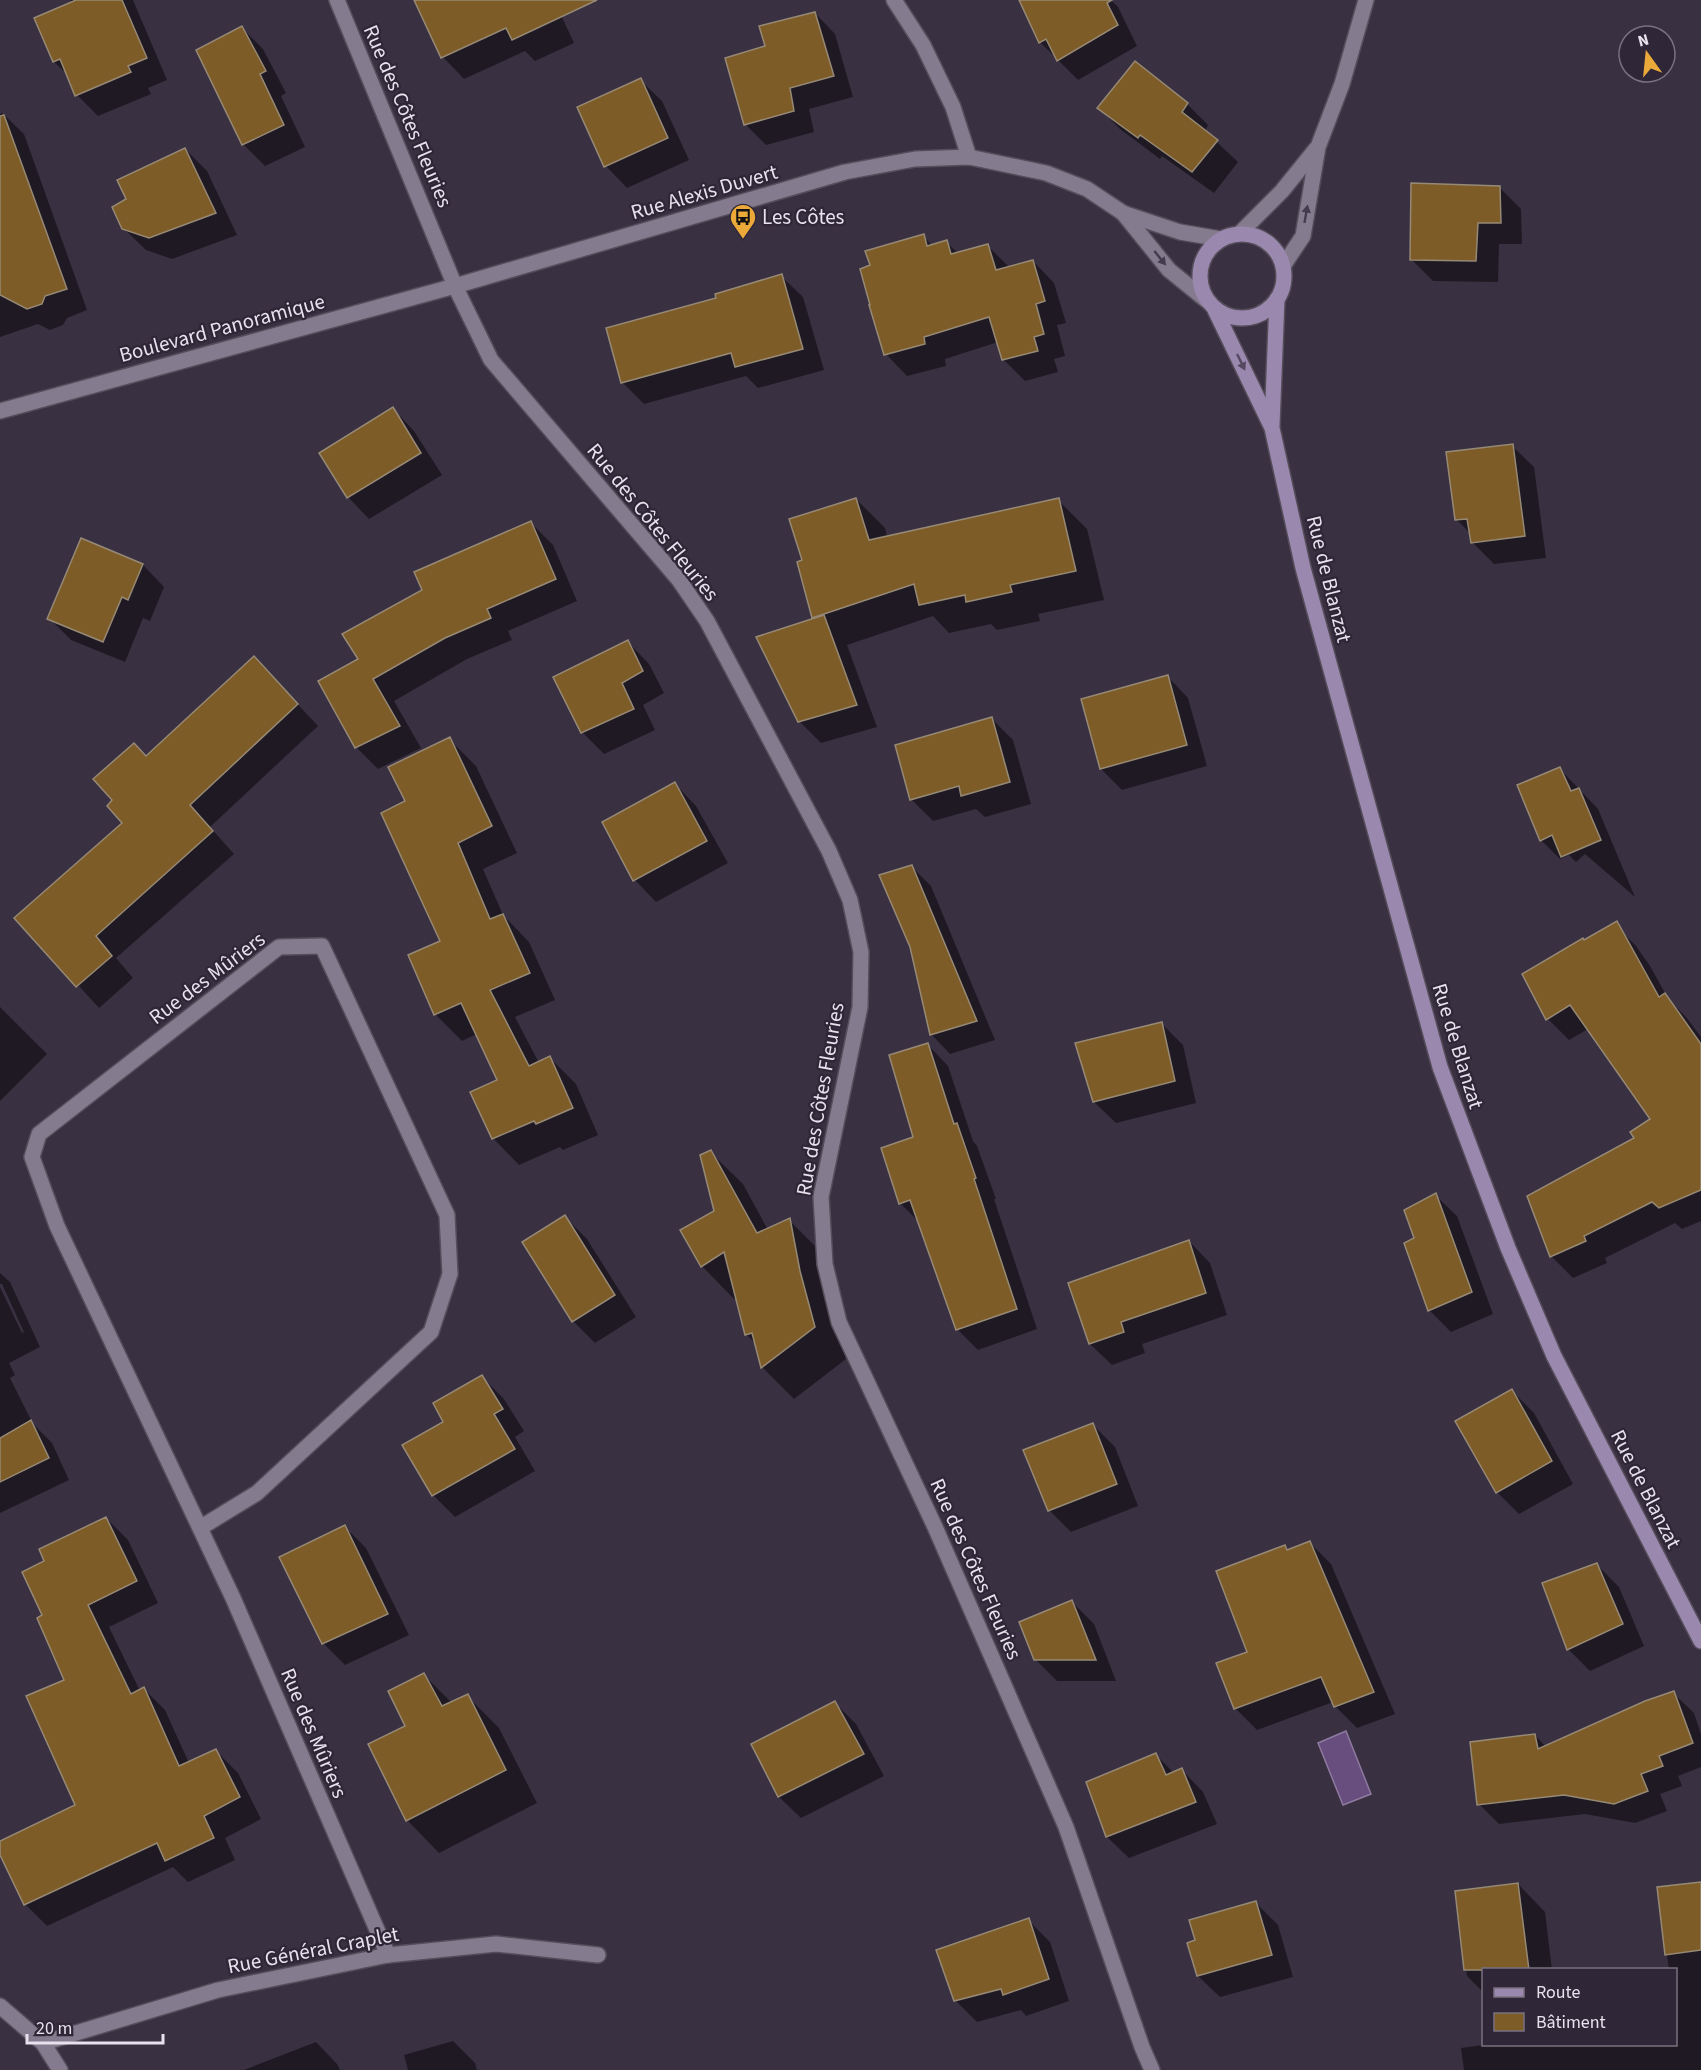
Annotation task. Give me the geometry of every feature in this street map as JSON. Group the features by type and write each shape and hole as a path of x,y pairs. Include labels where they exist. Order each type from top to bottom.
{"street":[{"name":"Rue des Côtes Fleuries","path":"337,0 455,286 491,360 680,580 707,621 829,851 850,900 861,952 860,1008 821,1197 825,1264 839,1322 935,1527 1066,1827 1152,2070"},
{"path":"894,0 928,55 953,107 969,157"},
{"path":"1283,266 1303,236 1318,147 1342,84 1366,0"},
{"path":"1240,233 1268,242 1278,253 1285,278 1277,299 1265,312 1248,318 1231,317 1211,305 1201,287 1200,273 1203,260 1210,248 1221,239 1240,233 1282,191 1318,147"},
{"name":"Rue Alexis Duvert","path":"455,286 845,172 915,159 969,157 1046,173 1087,189 1123,213 1180,232 1221,239"},
{"name":"Rue Alexis Duvert","path":"1123,213 1169,270 1211,305"},
{"name":"Boulevard Panoramique","path":"0,411 455,286"},
{"name":"Rue de Blanzat","path":"1272,428 1277,299"},
{"name":"Rue de Blanzat","path":"1211,305 1272,428 1306,580 1444,1078 1508,1248 1554,1356 1701,1641"},
{"name":"Rue des Mûriers","path":"200,1528 257,1493 431,1332 450,1274 447,1215 322,945 279,947 39,1134 32,1157 57,1226 233,1598 388,1955"},
{"name":"Rue Général Craplet","path":"43,2043 218,1990 388,1955 496,1944 598,1955"},
{"path":"0,2006 43,2043 60,2070"}],"shaded area":[{"path":"1346,1731 1371,1794 1343,1805 1318,1743"}],"building":[{"path":"76,0 122,0 147,58 128,66 131,72 75,96 60,59 53,62 34,18"},
{"path":"414,0 597,0 512,40 506,28 441,58"},
{"path":"1019,0 1112,0 1107,3 1118,25 1057,61 1046,39 1039,43"},
{"path":"815,12 834,76 790,88 794,111 744,125 725,58 765,46 759,26"},
{"path":"242,26 266,71 260,74 284,125 242,145 196,50"},
{"path":"1135,61 1188,103 1182,112 1218,140 1192,172 1140,135 1138,138 1097,108"},
{"path":"641,78 668,138 604,167 577,107"},
{"path":"4,115 67,289 45,296 42,304 27,309 0,295 0,116"},
{"path":"185,148 216,213 149,238 122,229 112,207 126,199 117,180"},
{"path":"1411,183 1500,186 1501,223 1478,223 1476,261 1410,260"},
{"path":"924,234 927,246 947,240 951,254 988,244 996,270 1033,260 1045,301 1036,304 1044,334 1034,337 1038,351 1002,360 989,317 924,337 925,344 884,355 860,269 870,265 865,251"},
{"path":"782,274 803,349 735,367 731,353 621,383 606,328 716,298 715,294"},
{"path":"393,407 421,453 347,498 319,453"},
{"path":"1513,444 1525,536 1471,543 1467,519 1455,520 1446,452"},
{"path":"856,498 869,540 1059,498 1076,571 1010,585 1012,592 966,602 965,595 919,605 914,584 812,618 797,562 802,560 789,519"},
{"path":"531,521 556,579 487,609 491,618 445,638 373,679 400,726 355,748 318,681 358,659 342,634 422,590 414,572"},
{"path":"81,538 143,564 128,600 122,597 103,642 47,619"},
{"path":"824,615 857,705 798,722 756,637"},
{"path":"628,640 643,671 622,683 634,709 581,733 553,677"},
{"path":"254,656 298,704 190,805 213,831 96,936 112,956 76,987 14,918 122,823 107,806 112,800 93,779 134,743 146,756"},
{"path":"1168,675 1187,745 1100,769 1081,699"},
{"path":"992,717 1010,782 961,796 959,786 910,800 895,745"},
{"path":"450,737 492,826 458,843 490,919 503,914 530,973 490,990 529,1066 550,1056 573,1108 492,1139 470,1092 497,1080 461,1003 434,1015 408,955 440,941 381,813 405,801 388,767"},
{"path":"1560,767 1571,791 1579,788 1601,840 1561,857 1552,835 1540,841 1517,785"},
{"path":"675,782 707,841 633,881 602,822"},
{"path":"912,865 977,1021 930,1035 910,947 879,875"},
{"path":"1617,921 1659,997 1665,993 1701,1044 1701,1190 1659,1208 1652,1202 1584,1236 1586,1241 1550,1257 1527,1196 1634,1138 1630,1132 1650,1119 1570,1005 1546,1020 1522,974"},
{"path":"1162,1022 1175,1081 1093,1102 1075,1043"},
{"path":"928,1043 954,1124 957,1123 976,1178 974,1179 1017,1309 956,1330 910,1200 899,1204 881,1148 913,1137 889,1055"},
{"path":"711,1150 757,1233 790,1218 800,1271 815,1327 761,1368 752,1333 745,1335 724,1252 701,1267 680,1230 714,1211 700,1155"},
{"path":"1436,1193 1472,1292 1428,1311 1404,1243 1414,1238 1404,1210"},
{"path":"565,1215 615,1295 572,1322 522,1242"},
{"path":"1189,1240 1206,1293 1121,1322 1124,1332 1089,1344 1068,1283"},
{"path":"482,1375 503,1409 494,1414 515,1449 432,1496 402,1445 443,1422 433,1403"},
{"path":"1512,1389 1552,1461 1496,1493 1455,1421"},
{"path":"31,1420 49,1458 0,1482 0,1438"},
{"path":"1093,1423 1117,1484 1048,1511 1023,1450"},
{"path":"106,1517 137,1581 88,1605 131,1694 144,1687 179,1766 216,1749 240,1797 204,1816 214,1838 165,1861 157,1843 24,1905 0,1855 0,1841 75,1805 26,1696 64,1680 37,1618 42,1615 22,1572 44,1561 39,1549"},
{"path":"345,1525 388,1614 322,1644 279,1557"},
{"path":"1310,1541 1374,1692 1334,1707 1321,1677 1234,1709 1216,1663 1247,1652 1216,1571 1285,1545 1287,1550"},
{"path":"1597,1563 1623,1624 1567,1650 1542,1583"},
{"path":"1072,1600 1096,1660 1034,1660 1019,1622"},
{"path":"424,1673 442,1706 468,1694 506,1770 406,1821 368,1744 405,1726 388,1691"},
{"path":"1674,1691 1693,1743 1659,1756 1663,1766 1641,1774 1648,1791 1614,1804 1564,1795 1477,1805 1470,1742 1535,1734 1538,1749 1645,1701"},
{"path":"835,1701 864,1754 778,1797 751,1744"},
{"path":"1156,1753 1166,1775 1182,1768 1196,1802 1106,1837 1086,1782"},
{"path":"1701,1882 1701,1950 1665,1955 1657,1887"},
{"path":"1518,1883 1529,1968 1464,1970 1455,1891"},
{"path":"1256,1901 1272,1955 1197,1976 1187,1943 1195,1940 1189,1920"},
{"path":"1029,1918 1049,1979 1003,1995 1001,1989 954,2001 936,1950"}],"place":[{"name":"Les Côtes","path":"743,240"}]}
